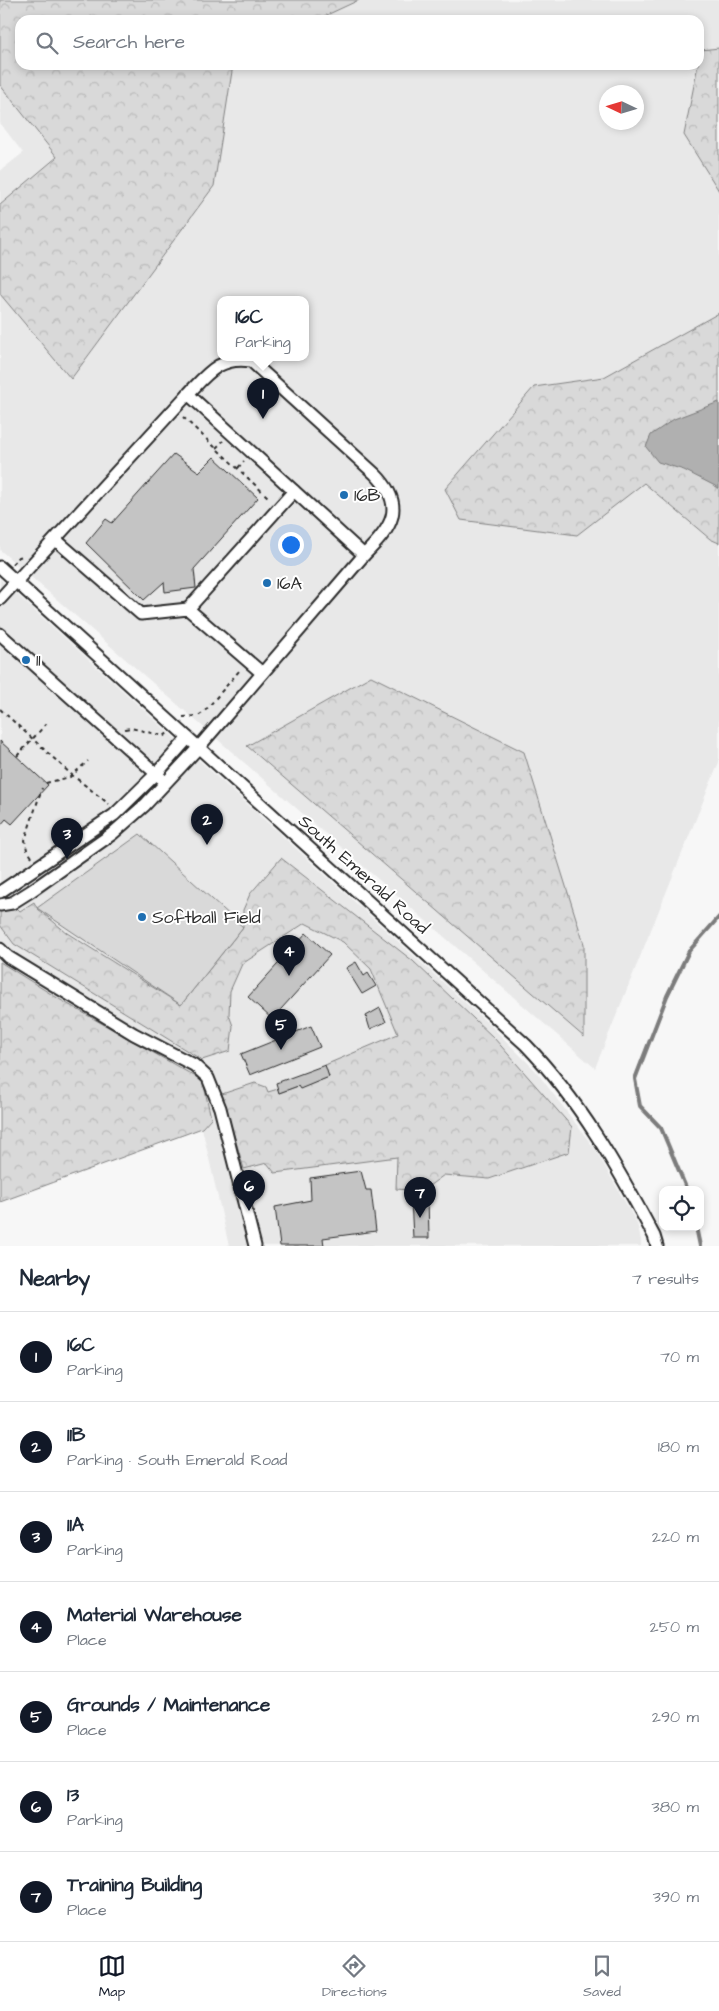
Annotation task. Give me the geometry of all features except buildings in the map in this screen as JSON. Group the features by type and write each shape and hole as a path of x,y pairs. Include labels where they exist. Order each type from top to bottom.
{"street":[{"path":"0,599 188,394 220,363 229,361"},
{"path":"0,905 12,903 32,891 112,834 145,805 199,747 388,529 394,512 394,501 385,484 251,361"},
{"path":"188,394 364,555"},
{"path":"56,540 141,614 188,609 294,491"},
{"name":"South Emerald Road","path":"0,567 526,1045 543,1063 589,1124 626,1182 654,1236 657,1246"},
{"path":"188,609 262,673"},
{"path":"0,634 166,782"},
{"path":"0,892 114,815 157,773 188,738"},
{"path":"0,949 8,957 134,1034 194,1065 208,1078 220,1108 255,1246"}],"path":[{"path":"175,409 272,502"},
{"path":"113,733 131,728 164,736 184,716 198,716 204,712 240,670"},
{"path":"0,709 72,775 110,805"},
{"path":"17,756 47,723"},
{"path":"46,783 72,775 88,761"},
{"path":"38,867 27,850 25,840 42,788"}],"shaded area":[{"path":"0,0 719,0 719,762 595,1068 0,550 0,171 23,153 0,123"},
{"path":"719,402 719,488 684,470 658,462 646,447 651,435 674,419"},
{"path":"0,579 491,1026 535,1070 595,1149 637,1223 641,1246 229,1246 202,1128 0,1202"}],"green space":[{"path":"0,0 359,0 327,15 15,15 15,70 232,70 214,186 71,379 0,294 0,205 57,157 0,85"},
{"path":"719,48 719,191 684,135 697,70 704,70 704,50"},
{"path":"719,313 719,543 710,539 644,483 577,535 461,520 445,489 534,387 604,377"},
{"path":"371,676 524,752 584,944 584,1037 247,746"},
{"name":"Softball Field","path":"140,834 243,927 181,1005 37,908"},
{"path":"281,858 413,961 494,1038 572,1127 569,1152 489,1179 444,1175 422,1191 396,1189 397,1157 275,1173 267,1163 244,1169 222,1094 255,1083 266,1087 268,1092 278,1089 279,1093 298,1086 300,1088 329,1077 325,1065 398,1034 371,969 343,942 305,923 242,964 230,991 229,1015 233,1026 230,1051 202,1060 14,944 0,925 0,905 12,903 20,911 34,902 37,908 67,933 181,1005 243,927 243,910 250,894"},
{"path":"0,962 59,999 203,1081 211,1118 202,1128 0,1202"}],"waterway":[{"path":"685,1186 661,1128 640,1106 635,1079 667,996 689,951 719,917"},
{"path":"697,1231 700,1246"}],"place":[{"name":"16C","path":"263,419"},
{"name":"16B","path":"344,495"},
{"name":"16A","path":"267,583"},
{"name":"11","path":"26,660"},
{"name":"11B","path":"207,845"},
{"name":"11A","path":"67,859"},
{"name":"Softball Field","path":"142,917"},
{"name":"Material Warehouse","path":"289,976"},
{"name":"Grounds / Maintenance","path":"281,1050"},
{"name":"13","path":"249,1211"},
{"name":"Training Building","path":"420,1218"}]}
